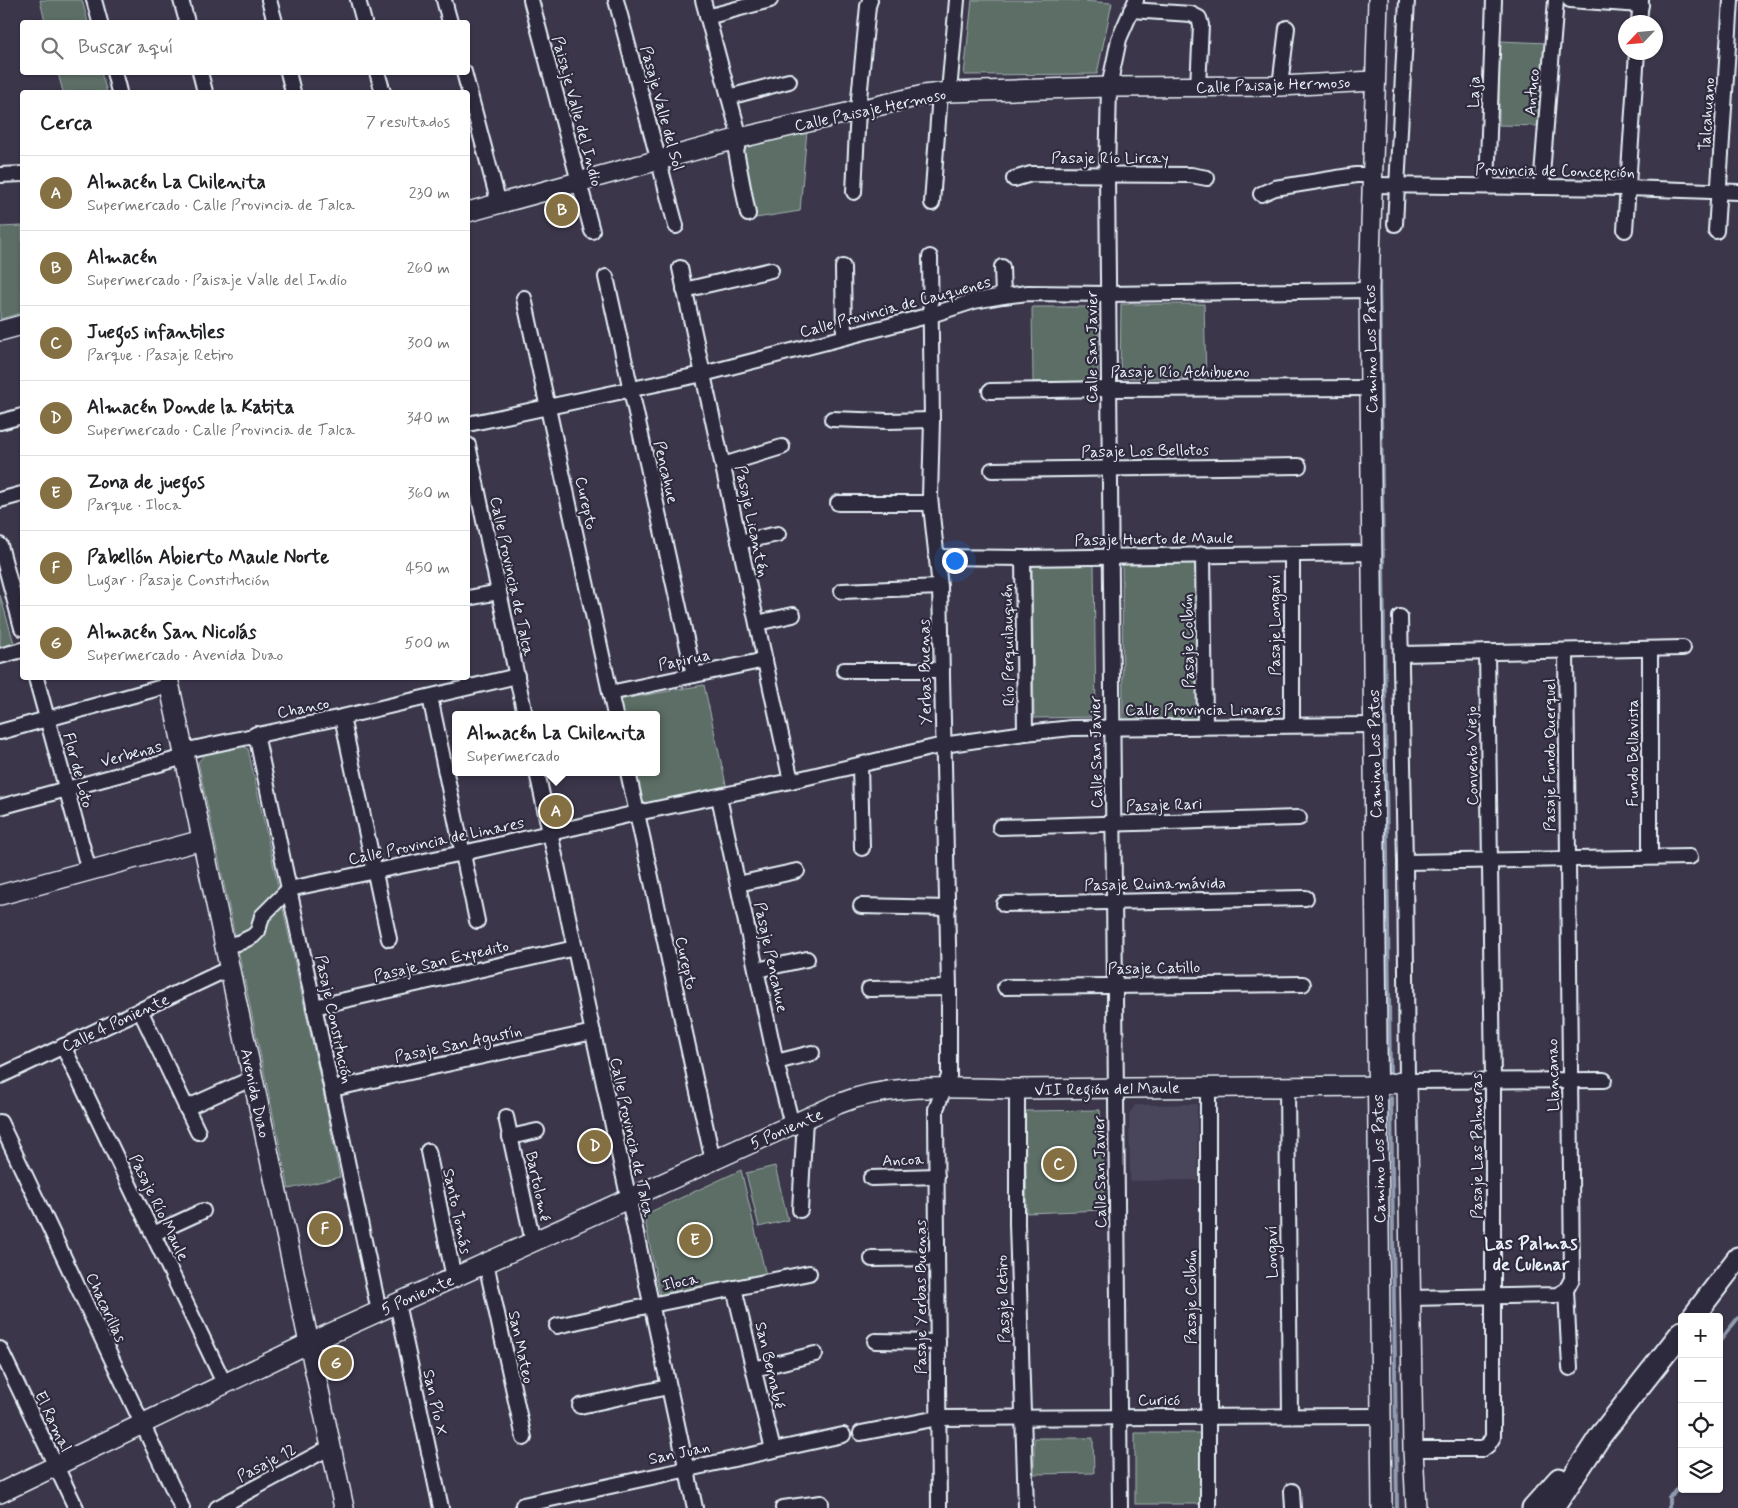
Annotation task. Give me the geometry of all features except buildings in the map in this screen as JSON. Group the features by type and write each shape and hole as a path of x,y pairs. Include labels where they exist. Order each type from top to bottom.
{"main road":[{"path":"1696,1313 1738,1258"},
{"path":"1701,1313 1738,1274"},
{"path":"1533,1508 1601,1435 1678,1337"},
{"path":"1553,1508 1601,1435"}],"street":[{"path":"94,0 99,20"},
{"path":"181,0 186,20"},
{"path":"269,0 274,20"},
{"path":"358,0 363,20"},
{"path":"444,0 449,20"},
{"name":"Paisaje Valle del Indio","path":"530,0 592,231"},
{"name":"Pasaje Valle del Sol","path":"616,0 676,226"},
{"path":"703,0 740,138 736,151 748,214"},
{"path":"708,17 770,0"},
{"path":"854,192 858,109 870,0"},
{"path":"932,203 944,92 957,0"},
{"name":"Camino Los Patos","path":"1378,0 1369,290 1382,1508"},
{"path":"1395,224 1407,0"},
{"name":"Laja","path":"1487,186 1494,0"},
{"name":"Antuco","path":"1541,187 1556,0"},
{"path":"1570,0 1641,3"},
{"path":"1133,5 1191,14 1198,18 1201,25 1198,87"},
{"name":"Calle San Javier","path":"1120,1508 1107,175 1109,87 1119,39 1133,5"},
{"name":"Talcahuano","path":"1716,231 1718,191 1731,103 1733,8"},
{"path":"1280,86 1287,28"},
{"path":"1625,230 1636,60"},
{"path":"115,75 118,90"},
{"path":"201,75 204,90"},
{"path":"289,75 292,90"},
{"path":"378,75 382,90"},
{"path":"465,75 469,90"},
{"path":"729,96 789,81"},
{"name":"Calle Paisaje Hermoso","path":"470,211 578,180 740,138 858,109 944,92 1109,87 1280,86 1374,81"},
{"path":"470,95 499,204"},
{"name":"Pasaje Río Lircay","path":"1014,179 1031,174 1191,175 1207,178"},
{"path":"0,175 20,176"},
{"name":"Provincia de Concepción","path":"1261,194 1275,188 1356,175 1397,184 1738,192"},
{"name":"Yerbas Buenas","path":"930,257 932,420 930,503 940,587 948,908 949,1076 946,1088"},
{"path":"1002,266 1003,296"},
{"path":"843,267 844,337"},
{"name":"Pasaje Licantén","path":"680,268 791,781"},
{"path":"684,290 771,270"},
{"name":"Pencahue","path":"606,277 694,674"},
{"name":"Calle Provincia de Cauquenes","path":"470,424 703,374 931,315 974,301 1003,296 1028,293 1108,294 1369,290"},
{"name":"Curepto","path":"524,298 614,711"},
{"path":"0,331 20,326"},
{"name":"Pasaje Río Achibueno","path":"990,391 1108,388 1370,388"},
{"path":"0,422 20,417"},
{"path":"832,419 932,420"},
{"path":"723,465 782,447"},
{"name":"Calle Provincia de Talca","path":"470,455 524,711"},
{"name":"Pasaje Los Bellotos","path":"992,470 1299,466"},
{"path":"0,500 20,495"},
{"path":"838,503 930,503"},
{"path":"740,542 778,534"},
{"path":"0,545 20,620"},
{"name":"Pasaje Huerto de Maule","path":"936,557 1023,558 1372,553"},
{"name":"Pasaje Colbún","path":"1202,554 1206,726"},
{"name":"Pasaje Longaví","path":"1292,554 1292,725"},
{"name":"Río Perquilauquén","path":"1023,558 1025,733"},
{"path":"842,591 940,587"},
{"path":"470,598 499,592"},
{"path":"757,623 793,615"},
{"name":"Camino Los Patos","path":"1400,617 1413,1449 1416,1508"},
{"path":"1401,654 1683,648"},
{"name":"Fundo Bellavista","path":"1650,649 1650,857"},
{"path":"0,656 20,651"},
{"name":"Pasaje Fundo Querquel","path":"1566,651 1567,859"},
{"name":"Convento Viejo","path":"1487,652 1489,860"},
{"name":"Papirua","path":"610,693 765,660"},
{"path":"844,670 942,670"},
{"name":"Chanco","path":"184,754 256,734 342,717 517,676"},
{"name":"Flor de Loto","path":"37,680 89,871"},
{"path":"0,732 169,681"},
{"name":"Avenida Duao","path":"169,681 344,1508"},
{"path":"430,697 477,921"},
{"path":"342,717 389,939"},
{"name":"Calle Provincia Linares","path":"943,744 1025,733 1112,727 1374,725"},
{"name":"Pasaje Constitución","path":"256,734 379,1311"},
{"name":"Calle Provincia de Linares","path":"289,889 719,797 943,744"},
{"name":"Verbenas","path":"0,808 184,754"},
{"path":"860,765 862,848"},
{"name":"Calle Provincia de Talca","path":"538,776 695,1508"},
{"name":"Curepto","path":"629,776 713,1161"},
{"name":"Pasaje Pencahue","path":"719,797 776,1062 798,1122 800,1210"},
{"name":"Pasaje Rari","path":"1000,827 1299,818"},
{"path":"0,895 202,840"},
{"path":"1405,862 1690,857"},
{"name":"Llancanao","path":"1567,859 1572,1279 1566,1290 1570,1368"},
{"name":"Pasaje Las Palmeras","path":"1413,1449 1483,1449 1493,1437 1493,1080 1489,860"},
{"path":"738,884 797,871"},
{"path":"225,946 242,942 253,936 258,931 262,916 289,889"},
{"name":"Pasaje Quinamávida","path":"1004,904 1306,898"},
{"path":"861,906 948,908"},
{"name":"Pasaje San Expedito","path":"314,1007 575,948"},
{"path":"757,970 807,959"},
{"name":"Calle 4 Poniente","path":"0,1076 230,968"},
{"name":"Pasaje Catillo","path":"1005,987 1303,984"},
{"path":"869,989 949,988"},
{"path":"140,1010 198,1132"},
{"name":"Pasaje San Agustín","path":"332,1089 593,1032"},
{"name":"Pasaje Río Maule","path":"63,1046 224,1383"},
{"path":"776,1062 812,1053"},
{"path":"186,1108 253,1078"},
{"path":"1408,1080 1604,1080"},
{"name":"VII Región del Maule","path":"838,1104 884,1091 946,1088 1378,1086 1408,1080"},
{"name":"Pasaje Colbún","path":"1208,1086 1208,1508"},
{"name":"Longaví","path":"1287,1087 1290,1416"},
{"name":"Pasaje Yerbas Buenas","path":"939,1508 936,1109 946,1088"},
{"name":"Pasaje Retiro","path":"1016,1089 1017,1224 1026,1508"},
{"name":"5 Poniente","path":"0,1493 309,1343 838,1104"},
{"name":"Bartolomé","path":"506,1117 533,1242"},
{"name":"Chacarillas","path":"0,1122 182,1508"},
{"name":"Bartolomé","path":"510,1137 537,1132"},
{"name":"Santo Tomás","path":"428,1151 454,1278"},
{"name":"Ancoa","path":"871,1178 937,1176"},
{"path":"153,1234 203,1211"},
{"path":"872,1259 937,1258"},
{"name":"San Mateo","path":"486,1263 524,1438"},
{"name":"Iloca","path":"558,1326 809,1272"},
{"name":"San Bernabé","path":"734,1288 773,1450"},
{"path":"1411,1298 1558,1295 1566,1290"},
{"name":"San Pío X","path":"397,1303 441,1508"},
{"path":"875,1341 938,1342"},
{"name":"El Ramal","path":"0,1349 76,1508"},
{"path":"754,1369 815,1354"},
{"path":"580,1406 668,1387"},
{"name":"Curicó","path":"861,1433 938,1418 1380,1416"},
{"name":"San Juan","path":"523,1505 843,1434"},
{"name":"Pasaje 12","path":"217,1508 331,1447"},
{"path":"1292,1491 1293,1508"},
{"path":"783,1508 821,1503"}],"shaded area":[{"path":"1197,1104 1198,1180 1130,1181 1129,1114 1135,1105"}],"green space":[{"path":"40,0 82,0 87,20 45,20"},
{"path":"972,0 1067,0 1112,3 1097,74 964,75"},
{"path":"1499,41 1549,43 1541,126 1499,125"},
{"path":"59,75 102,75 106,90 62,90"},
{"path":"807,130 800,211 756,218 741,146"},
{"path":"20,226 20,314 0,319 0,227"},
{"path":"1121,304 1204,304 1206,378 1120,378"},
{"path":"1032,307 1098,307 1098,383 1033,382"},
{"path":"1196,559 1199,719 1123,720 1122,561"},
{"path":"1032,564 1094,565 1096,717 1034,718"},
{"path":"0,595 14,643 0,647"},
{"path":"704,685 727,789 639,807 633,776 660,776 660,711 619,711 617,700"},
{"path":"240,744 248,749 340,1177 289,1189 198,762 207,752"},
{"path":"1100,1110 1104,1210 1027,1213 1025,1111"},
{"path":"775,1166 788,1220 759,1227 746,1173"},
{"path":"741,1170 766,1276 660,1297 645,1220 648,1213"},
{"path":"1135,1433 1200,1433 1200,1504 1135,1504"},
{"path":"1034,1438 1093,1438 1094,1473 1034,1474"}],"waterway":[{"path":"1379,270 1390,1074"},
{"path":"1391,1098 1397,1508"},
{"path":"1723,1337 1738,1318"},
{"path":"1669,1508 1669,1497 1678,1489"}],"place":[{"name":"Almacén","path":"562,210"},
{"name":"Almacén La Chilenita","path":"556,811"},
{"name":"Almacén Donde la Katita","path":"595,1146"},
{"name":"Juegos infantiles","path":"1059,1164"},
{"name":"Pabellón Abierto Maule Norte","path":"325,1229"},
{"name":"Zona de juegos","path":"695,1240"},
{"name":"Almacén San Nicolás","path":"336,1363"}],"district":[{"name":"Las Palmas de Culenar","path":"1531,1253"}]}
